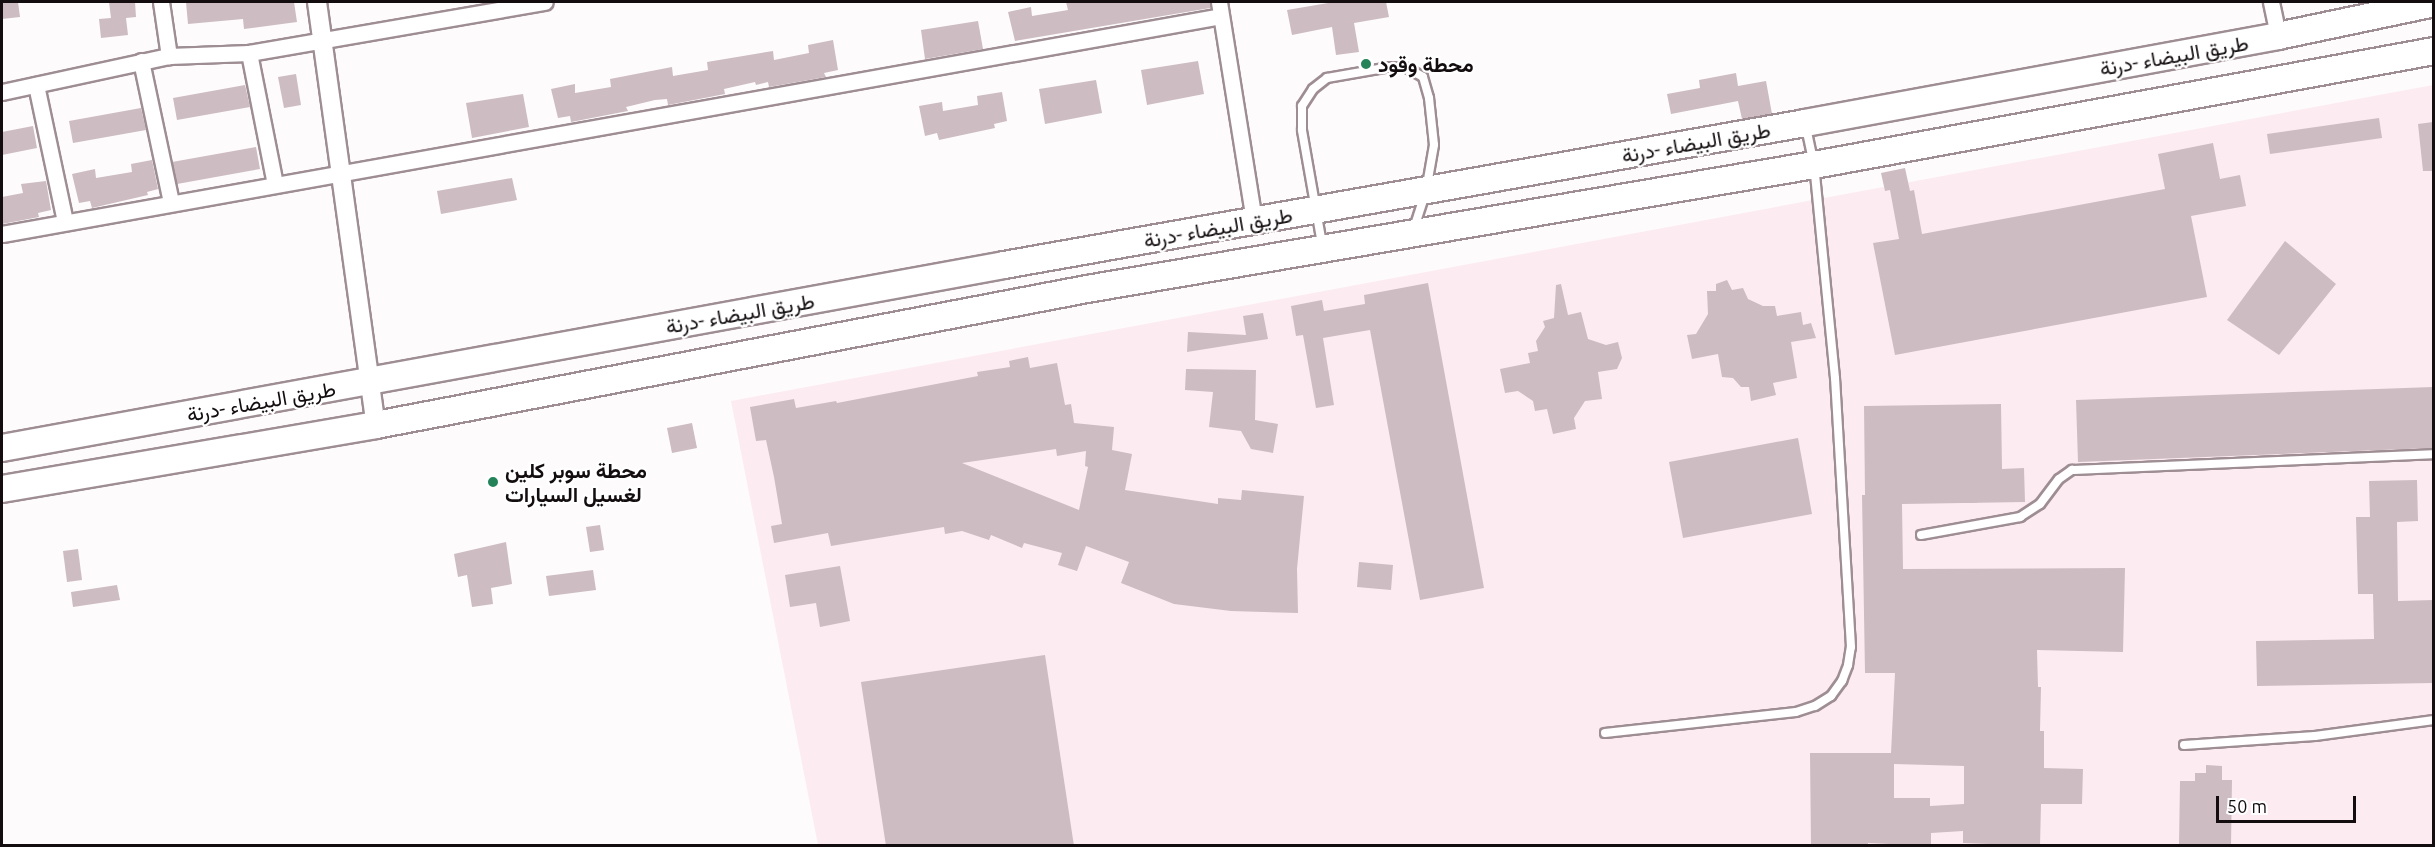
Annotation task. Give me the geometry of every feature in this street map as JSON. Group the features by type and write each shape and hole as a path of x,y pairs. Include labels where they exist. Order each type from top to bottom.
{"highway":[{"name":"طريق البيضاء -درنة","path":"2,448 1805,123 2278,36 2433,3"},
{"name":"طريق البيضاء -درنة","path":"2,489 376,425 1087,289 1814,165 2433,51"}],"street":[{"path":"161,2 170,56"},
{"path":"317,2 376,425"},
{"path":"2,92 170,56 249,53 545,2"},
{"path":"2271,2 2278,36"},
{"path":"2,234 171,202 342,174 1220,9 1254,221"},
{"path":"249,53 275,184"},
{"path":"141,62 171,202"},
{"path":"36,85 65,222"}],"lane":[{"path":"1323,248 1302,130 1302,106 1313,89 1326,78 1390,67 1407,68 1423,77 1429,98 1434,145 1425,191 1413,232"},
{"path":"1605,733 1796,712 1815,706 1831,696 1842,681 1848,665 1851,647 1839,429 1814,165 1805,123"},
{"path":"1921,535 2020,517 2040,504 2059,479 2072,470 2433,454"},
{"path":"2184,745 2315,736 2433,720"}],"shaded area":[{"path":"2433,85 2433,845 818,845 731,401"}],"building":[{"path":"2,2 18,2 20,17 2,19"},
{"path":"109,2 135,2 136,17 126,18 128,35 101,38 99,19 111,18"},
{"path":"186,2 294,2 297,22 244,29 243,19 188,24"},
{"path":"1066,2 1210,2 1210,8 1015,41 1008,12 1031,7 1032,16 1068,10"},
{"path":"1334,2 1386,2 1389,17 1354,23 1359,52 1336,55 1332,27 1292,35 1287,10"},
{"path":"978,21 983,49 925,59 921,30"},
{"path":"833,40 838,70 824,73 826,77 769,87 768,82 756,85 755,82 724,89 725,94 668,105 667,99 655,100 626,107 628,111 571,122 570,116 558,118 551,89 575,84 575,93 611,87 610,79 672,67 673,76 708,70 707,62 773,51 774,60 809,53 808,45"},
{"path":"1198,61 1204,94 1147,105 1141,70"},
{"path":"1736,73 1738,86 1766,81 1772,114 1742,119 1738,101 1671,114 1667,94 1700,88 1699,80"},
{"path":"296,74 301,105 284,108 278,77"},
{"path":"1096,80 1102,113 1045,124 1039,89"},
{"path":"245,85 250,107 177,120 173,98"},
{"path":"1002,92 1007,121 994,124 995,128 939,140 937,133 925,136 919,106 942,102 943,111 978,105 977,96"},
{"path":"523,94 529,127 472,138 466,103"},
{"path":"141,108 146,130 73,143 69,121"},
{"path":"2379,118 2382,138 2270,154 2267,134"},
{"path":"2433,122 2433,171 2423,171 2418,124"},
{"path":"33,126 37,148 2,155 2,132"},
{"path":"2213,143 2220,179 2240,175 2246,206 2191,216 2207,297 1895,355 1873,243 1899,239 1890,190 1885,191 1881,173 1905,168 1910,191 1914,190 1922,234 2165,189 2158,154"},
{"path":"256,147 260,169 177,184 172,162"},
{"path":"152,160 158,189 147,192 148,195 92,208 90,201 79,203 72,174 95,169 96,178 132,172 131,164"},
{"path":"512,178 517,200 441,214 437,191"},
{"path":"46,181 51,210 38,213 39,217 2,224 2,197 23,193 21,184"},
{"path":"2285,241 2336,284 2279,355 2227,320"},
{"path":"1727,280 1732,290 1743,288 1748,299 1763,306 1775,306 1777,316 1801,312 1803,325 1811,323 1816,338 1791,342 1797,378 1773,383 1776,395 1751,401 1749,387 1741,387 1733,378 1722,377 1718,354 1692,359 1687,335 1696,334 1708,314 1707,291 1716,291 1716,284"},
{"path":"1428,283 1484,588 1420,600 1370,330 1323,338 1334,405 1316,408 1303,335 1296,336 1291,306 1322,300 1324,311 1365,304 1364,295"},
{"path":"1561,284 1568,315 1581,312 1588,339 1606,345 1618,342 1622,358 1617,369 1598,372 1602,399 1585,401 1574,418 1576,429 1553,434 1547,409 1535,411 1533,401 1518,391 1505,393 1500,369 1530,363 1528,353 1538,351 1536,341 1545,327 1543,321 1554,318 1556,285"},
{"path":"1263,313 1268,339 1187,352 1188,332 1246,335 1243,316"},
{"path":"1028,357 1030,368 1057,363 1065,405 1071,404 1074,423 1114,427 1112,450 1132,454 1125,490 1218,504 1218,498 1241,500 1242,490 1304,496 1297,569 1298,613 1231,611 1174,604 1121,583 1129,562 1086,546 1077,571 1058,565 1062,553 1024,543 1022,548 991,535 989,540 962,531 945,534 944,527 831,546 828,533 774,543 771,526 782,524 774,477 766,440 756,441 750,407 794,399 796,408 836,401 837,403 978,376 977,372 1010,367 1009,361","holes":["1056,449 1057,456 1086,451 1085,466 1088,467 1079,510 962,463"]},
{"path":"1186,369 1256,370 1255,420 1278,424 1273,453 1251,449 1241,431 1209,427 1213,392 1185,390"},
{"path":"2433,387 2433,448 2078,462 2076,400"},
{"path":"2001,404 2002,469 2024,468 2025,502 1902,504 1903,569 2125,568 2123,652 2037,650 2038,687 2041,687 2040,731 2044,731 2044,768 2083,769 2082,804 2041,804 2040,846 1963,843 1963,831 1931,833 1931,846 1868,843 1868,846 1811,846 1810,753 1891,753 1895,673 1865,673 1862,495 1865,495 1864,406","holes":["1894,764 1964,766 1964,804 1930,806 1930,798 1894,798"]},
{"path":"692,423 697,448 672,453 667,428"},
{"path":"1798,438 1812,514 1683,538 1669,462"},
{"path":"2417,480 2418,521 2397,522 2398,601 2433,600 2433,683 2257,686 2256,641 2374,639 2373,594 2358,594 2356,517 2370,517 2369,481"},
{"path":"600,525 604,550 590,552 586,527"},
{"path":"506,542 512,584 491,588 493,604 472,607 467,575 458,577 454,554"},
{"path":"78,549 82,580 67,582 63,551"},
{"path":"1359,562 1393,565 1391,590 1357,587"},
{"path":"840,566 850,621 820,627 816,603 790,607 785,575"},
{"path":"593,570 596,590 549,596 546,576"},
{"path":"117,585 120,600 73,607 71,592"},
{"path":"1045,655 1074,846 886,846 861,682"},
{"path":"2206,765 2222,766 2222,780 2232,780 2231,846 2179,846 2180,781 2195,781 2195,773 2206,773"}],"place":[{"name":"محطة وقود","path":"1366,64"},
{"name":"محطة سوبر كلين لغسيل السيارات","path":"493,482"}]}
